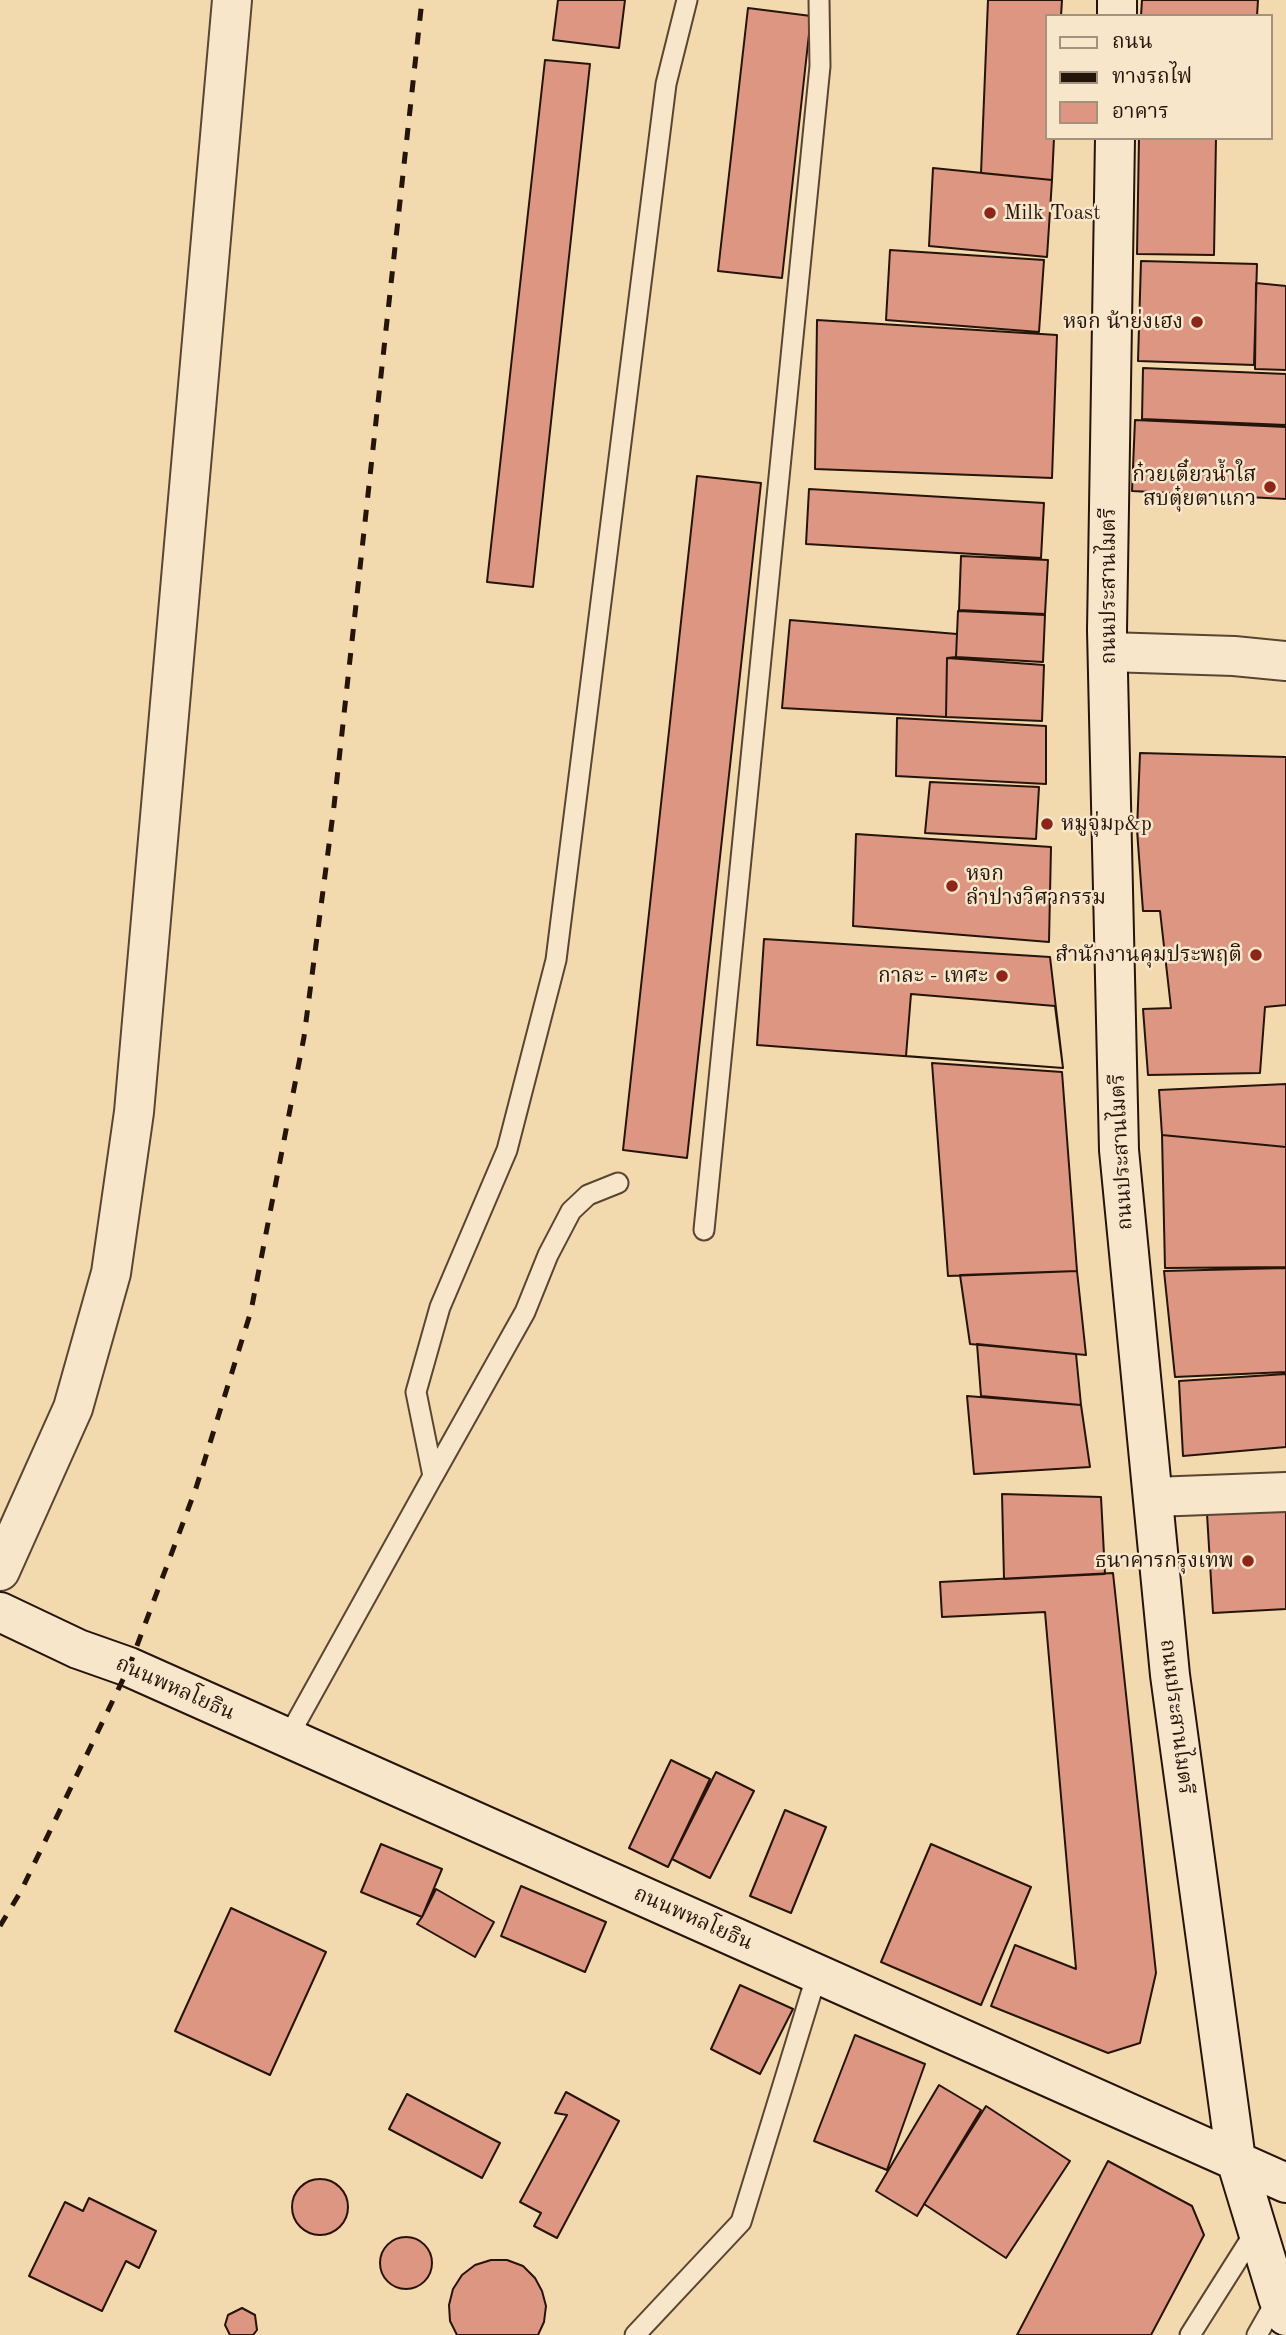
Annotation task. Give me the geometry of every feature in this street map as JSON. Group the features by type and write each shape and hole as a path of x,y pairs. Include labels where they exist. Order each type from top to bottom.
{"street":[{"path":"0,1571 74,1408 111,1273 134,1112 232,0"},
{"name":"ถนนประสานไมตรี","path":"1115,140 1108,652 1119,1150 1170,1675 1236,2160"},
{"path":"1108,652 1234,656 1286,661"},
{"path":"1153,1496 1286,1492"},
{"name":"ถนนพหลโยธิน","path":"0,1612 1286,2183"},
{"path":"1236,2160 1282,2307"}],"lane":[{"path":"433,1476 416,1392 440,1307 507,1150 556,960 666,84 687,0"},
{"path":"704,1230 820,66 819,0"},
{"path":"287,1739 524,1312 548,1255 571,1211 588,1195 618,1182"},
{"path":"635,2335 741,2221 817,1974"},
{"path":"1190,2335 1257,2228"},
{"path":"1257,2335 1282,2307"}],"building":[{"path":"558,0 625,0 619,48 553,40"},
{"path":"988,0 1062,0 1061,14 1044,14 1044,140 1054,140 1052,180 981,173"},
{"path":"1142,0 1258,0 1257,14 1141,14"},
{"path":"748,8 811,16 782,278 718,271"},
{"path":"545,60 590,64 533,587 487,582"},
{"path":"1139,140 1216,140 1214,255 1137,254"},
{"name":"Milk Toast","path":"933,168 1052,180 1047,257 929,246"},
{"path":"890,250 1044,260 1039,332 886,320"},
{"name":"หจก น้าย่งเฮง","path":"1141,261 1257,264 1254,365 1138,361"},
{"path":"1256,283 1286,286 1286,370 1255,369"},
{"path":"817,320 1057,335 1052,478 815,469"},
{"path":"1143,368 1286,374 1286,425 1142,419"},
{"path":"1135,420 1286,427 1286,499 1132,491"},
{"path":"697,476 761,483 687,1158 623,1150"},
{"path":"809,489 1044,503 1041,558 806,544"},
{"path":"961,556 1048,560 1045,614 959,610"},
{"path":"958,611 1045,615 1043,662 956,657"},
{"path":"790,620 957,634 956,657 947,658 946,717 782,708"},
{"path":"947,658 1044,665 1042,721 946,717"},
{"path":"897,718 1046,726 1046,784 896,776"},
{"path":"1140,753 1286,757 1286,1005 1265,1007 1260,1073 1148,1075 1143,1009 1171,1008 1160,911 1143,911 1137,830"},
{"path":"930,782 1039,787 1036,839 925,833"},
{"name":"หจก ลำปางวิศวกรรม","path":"856,834 1051,847 1049,942 853,926"},
{"path":"764,939 1050,957 1063,1068 757,1045"},
{"path":"911,994 1055,1006 1063,1068 906,1056"},
{"path":"932,1063 1062,1072 1077,1271 948,1276"},
{"path":"1286,1084 1286,1147 1162,1135 1159,1090"},
{"path":"1162,1135 1286,1147 1286,1267 1165,1268"},
{"path":"1286,1268 1286,1372 1175,1377 1164,1271"},
{"path":"1077,1271 1086,1355 970,1344 960,1275"},
{"path":"977,1344 1076,1354 1081,1405 981,1396"},
{"path":"1286,1374 1286,1447 1183,1456 1179,1381"},
{"path":"967,1396 1081,1405 1090,1467 974,1474"},
{"path":"1002,1494 1101,1497 1105,1574 1004,1579"},
{"name":"ธนาคารกรุงเทพ","path":"1286,1509 1286,1609 1213,1613 1207,1514"},
{"path":"1113,1573 1156,1973 1140,2043 1108,2053 991,2006 1015,1945 1076,1969 1045,1612 942,1617 940,1582"},
{"path":"671,1760 710,1779 668,1867 629,1848"},
{"path":"716,1772 754,1791 710,1878 672,1859"},
{"path":"785,1810 826,1827 791,1913 750,1896"},
{"path":"381,1844 442,1869 422,1917 361,1892"},
{"path":"931,1844 1031,1887 981,2005 881,1962"},
{"path":"521,1886 606,1922 585,1972 501,1936"},
{"path":"436,1889 494,1922 475,1957 417,1924"},
{"path":"231,1908 326,1952 270,2075 175,2031"},
{"path":"740,1985 793,2009 760,2074 711,2049"},
{"path":"855,2035 925,2064 887,2170 814,2141"},
{"path":"939,2085 981,2110 917,2216 876,2191"},
{"path":"566,2092 619,2121 557,2238 534,2226 541,2213 520,2202 567,2115 555,2113"},
{"path":"407,2094 500,2143 482,2178 389,2129"},
{"path":"986,2106 1070,2161 1006,2258 924,2204"},
{"path":"1108,2161 1192,2206 1204,2235 1151,2335 1017,2335"},
{"path":"320,2179 331,2181 340,2187 346,2196 346,2218 340,2227 331,2233 320,2235 309,2233 300,2227 294,2218 292,2207 294,2196 300,2187 309,2181"},
{"path":"89,2198 156,2231 139,2268 126,2261 102,2311 29,2276 65,2202 83,2211"},
{"path":"406,2237 416,2239 424,2245 430,2253 430,2273 424,2281 416,2287 406,2289 396,2287 388,2281 382,2273 380,2263 382,2253 388,2245 396,2239"},
{"path":"491,2260 507,2260 523,2266 535,2278 546,2306 544,2322 538,2335 457,2335 450,2321 449,2305 453,2289 462,2275 475,2265"},
{"path":"242,2308 255,2315 257,2330 253,2335 230,2335 225,2325 228,2315"}],"railway":[{"path":"0,1926 21,1891 129,1667 196,1488 251,1311 304,1037 334,806 422,0"}],"place":[{"name":"Milk Toast","path":"990,213"},
{"name":"หจก น้าย่งเฮง","path":"1197,322"},
{"name":"ก๋วยเตี๋ยวน้ำใส สบตุ๋ยตาแกว","path":"1270,487"},
{"name":"หมูจุ่มp&p","path":"1047,824"},
{"name":"หจก ลำปางวิศวกรรม","path":"952,886"},
{"name":"สำนักงานคุมประพฤติ","path":"1256,955"},
{"name":"กาละ - เทศะ","path":"1002,976"},
{"name":"ธนาคารกรุงเทพ","path":"1248,1561"}]}
